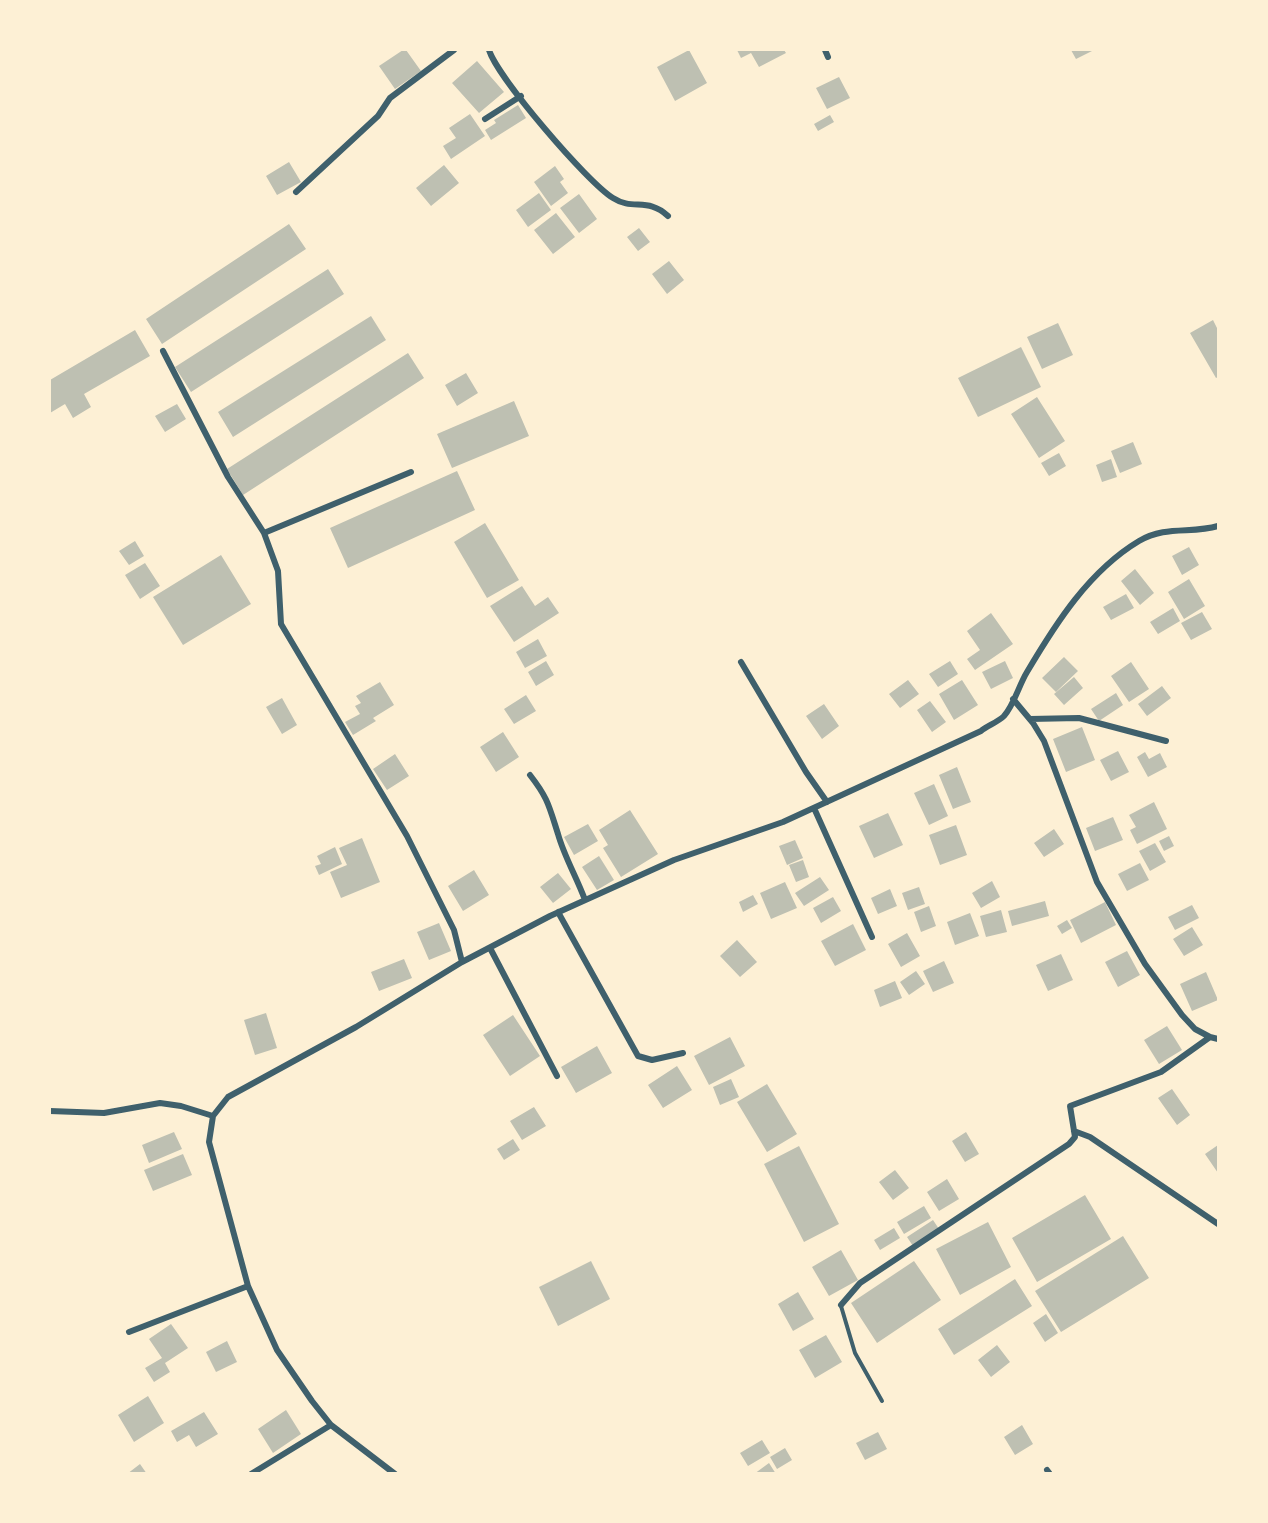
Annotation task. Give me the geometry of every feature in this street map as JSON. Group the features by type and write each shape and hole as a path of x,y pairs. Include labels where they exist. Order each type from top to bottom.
{"street":[{"path":"296,192 378,116 390,98 454,50"},
{"path":"489,50 497,68 553,136 612,198 625,204 658,207 668,216"},
{"path":"825,50 828,57"},
{"path":"485,119 521,96"},
{"path":"163,351 228,477 264,533 278,571 281,624 407,836 454,930 462,962"},
{"path":"264,533 411,472"},
{"path":"395,1473 331,1425 277,1350 249,1286 209,1142 213,1116 228,1097 356,1027 462,962 558,912 674,860 783,822 981,730 1004,716 1027,672 1078,594 1114,559 1140,541 1165,530 1209,529 1218,525"},
{"path":"741,662 806,772 827,802"},
{"path":"1012,699 1044,741 1097,882 1145,964 1195,1029 1218,1039"},
{"path":"1029,719 1079,718 1166,741"},
{"path":"530,775 546,795 555,817 558,834 585,900"},
{"path":"814,808 872,937"},
{"path":"558,912 638,1056 652,1060 683,1053"},
{"path":"490,948 557,1076"},
{"path":"841,1305 860,1283 1069,1144 1075,1137 1070,1106 1161,1072 1210,1037"},
{"path":"50,1111 104,1113 160,1103 181,1106 213,1116"},
{"path":"1074,1131 1090,1137 1218,1224"},
{"path":"129,1332 249,1286"},
{"path":"251,1473 331,1425"}],"lane":[{"path":"841,1305 855,1353 882,1401"}],"building":[{"path":"406,50 421,71 395,89 379,66"},
{"path":"689,50 707,83 675,101 657,67"},
{"path":"737,50 784,50 786,53 759,67 751,53 741,58"},
{"path":"1071,50 1094,50 1076,59"},
{"path":"477,61 504,92 479,113 452,83"},
{"path":"839,77 850,98 827,109 816,88"},
{"path":"518,105 526,118 491,140 485,130 496,123 494,120"},
{"path":"470,114 485,136 451,159 443,146 456,138 449,128"},
{"path":"830,115 834,122 818,131 814,124"},
{"path":"289,162 301,182 277,195 266,176"},
{"path":"444,165 459,183 431,206 416,188"},
{"path":"555,166 564,179 560,182 568,193 551,206 534,182"},
{"path":"539,193 551,210 528,227 516,210"},
{"path":"579,194 597,219 579,233 560,208"},
{"path":"556,213 575,237 553,254 534,230"},
{"path":"289,224 306,249 162,344 146,319"},
{"path":"639,228 650,242 638,251 627,237"},
{"path":"669,261 684,280 667,294 652,274"},
{"path":"328,269 344,294 191,392 175,367"},
{"path":"371,316 386,340 233,437 218,412"},
{"path":"1213,320 1218,330 1218,377 1216,378 1190,333"},
{"path":"1058,323 1073,355 1042,369 1027,337"},
{"path":"135,330 150,356 84,394 91,407 73,418 65,404 50,413 50,380"},
{"path":"1021,347 1041,387 978,417 958,378"},
{"path":"408,353 424,378 243,495 227,469"},
{"path":"466,373 478,393 457,406 445,385"},
{"path":"1037,397 1065,441 1039,458 1011,414"},
{"path":"514,401 529,436 452,468 437,434"},
{"path":"177,404 186,419 165,432 155,416"},
{"path":"1133,442 1142,464 1120,473 1111,451"},
{"path":"1059,453 1066,466 1049,476 1041,463"},
{"path":"1111,459 1117,477 1102,482 1096,465"},
{"path":"457,471 475,510 348,568 330,528"},
{"path":"485,523 519,580 487,598 454,542"},
{"path":"135,541 144,556 129,565 119,551"},
{"path":"1189,547 1199,565 1182,575 1172,556"},
{"path":"221,555 251,604 183,645 153,597"},
{"path":"145,563 160,586 140,599 125,575"},
{"path":"1135,569 1154,593 1140,605 1121,581"},
{"path":"1189,579 1205,606 1184,619 1168,592"},
{"path":"522,586 535,606 548,597 559,613 514,642 490,606"},
{"path":"1126,594 1134,608 1111,620 1103,607"},
{"path":"1173,608 1180,621 1158,634 1150,622"},
{"path":"1202,612 1212,629 1191,640 1181,623"},
{"path":"991,613 1013,644 975,670 967,659 980,650 967,631"},
{"path":"538,639 547,656 525,668 516,652"},
{"path":"1064,657 1078,671 1056,692 1042,678"},
{"path":"546,661 554,675 536,686 528,672"},
{"path":"950,661 958,674 938,687 929,674"},
{"path":"1005,661 1013,678 991,689 982,672"},
{"path":"1131,662 1149,689 1129,702 1111,676"},
{"path":"1074,677 1083,688 1064,705 1054,694"},
{"path":"908,680 919,694 900,708 889,694"},
{"path":"962,680 978,705 954,720 939,694"},
{"path":"380,682 394,705 373,718 376,721 353,735 345,722 360,714 355,706 361,703 356,696"},
{"path":"1162,686 1171,698 1147,716 1138,704"},
{"path":"1116,693 1123,705 1099,721 1091,709"},
{"path":"526,695 536,711 514,724 504,709"},
{"path":"282,698 297,725 282,734 266,707"},
{"path":"930,701 946,722 932,732 917,710"},
{"path":"824,704 839,726 822,739 806,716"},
{"path":"1082,727 1095,760 1066,772 1053,739"},
{"path":"503,732 519,757 496,772 480,747"},
{"path":"1118,751 1129,772 1111,781 1100,760"},
{"path":"1145,752 1149,759 1160,753 1167,767 1148,777 1137,757"},
{"path":"395,754 409,776 387,790 373,769"},
{"path":"957,767 971,802 953,809 939,775"},
{"path":"934,784 948,816 929,825 914,793"},
{"path":"1154,802 1167,829 1137,844 1130,830 1136,827 1129,815"},
{"path":"630,810 658,854 621,877 603,848 608,845 599,830"},
{"path":"888,813 903,845 874,858 859,826"},
{"path":"1113,817 1123,840 1095,851 1086,828"},
{"path":"588,824 598,841 574,855 564,837"},
{"path":"956,825 967,855 940,865 929,835"},
{"path":"1054,829 1064,844 1044,857 1034,843"},
{"path":"1169,836 1174,846 1164,851 1159,841"},
{"path":"362,838 380,882 341,898 330,872 347,865 339,848"},
{"path":"795,840 803,858 787,865 779,846"},
{"path":"1155,843 1166,862 1150,871 1139,851"},
{"path":"335,847 342,864 319,875 315,866 321,864 317,856"},
{"path":"599,856 614,880 597,890 582,867"},
{"path":"803,860 809,877 796,882 789,865"},
{"path":"1140,863 1149,880 1127,891 1118,874"},
{"path":"474,870 489,895 463,911 448,886"},
{"path":"558,873 571,889 553,903 540,887"},
{"path":"820,877 829,890 804,906 795,893"},
{"path":"992,881 1000,897 981,908 972,893"},
{"path":"785,882 797,908 771,919 760,893"},
{"path":"919,887 925,904 908,910 902,893"},
{"path":"890,889 897,906 878,914 871,898"},
{"path":"753,895 758,904 743,912 739,902"},
{"path":"833,897 841,911 821,923 813,908"},
{"path":"1045,901 1049,916 1012,926 1008,911"},
{"path":"1105,902 1116,925 1081,943 1070,920"},
{"path":"1192,905 1199,918 1175,930 1168,917"},
{"path":"929,906 936,926 921,932 914,912"},
{"path":"1001,910 1007,932 986,937 980,916"},
{"path":"970,913 979,936 955,945 947,922"},
{"path":"1067,920 1072,928 1062,934 1057,926"},
{"path":"439,923 451,951 429,960 417,932"},
{"path":"853,924 866,950 835,966 821,941"},
{"path":"1192,927 1203,945 1184,956 1173,939"},
{"path":"907,933 920,956 901,967 888,944"},
{"path":"737,940 757,962 740,977 720,956"},
{"path":"1127,951 1140,975 1118,987 1105,962"},
{"path":"1061,954 1073,980 1048,991 1036,965"},
{"path":"404,959 412,978 379,991 371,972"},
{"path":"944,961 954,983 933,992 923,971"},
{"path":"916,971 925,984 909,995 900,982"},
{"path":"1206,972 1218,1000 1192,1011 1180,984"},
{"path":"895,981 902,998 880,1007 874,990"},
{"path":"266,1013 277,1048 255,1055 244,1020"},
{"path":"513,1015 540,1056 510,1076 483,1035"},
{"path":"1167,1026 1182,1050 1159,1064 1144,1040"},
{"path":"730,1037 745,1066 709,1085 694,1056"},
{"path":"597,1046 612,1073 576,1093 561,1067"},
{"path":"677,1066 692,1090 663,1108 648,1085"},
{"path":"731,1079 739,1097 720,1105 713,1087"},
{"path":"767,1084 797,1134 767,1152 737,1102"},
{"path":"1172,1089 1190,1115 1177,1125 1158,1098"},
{"path":"534,1107 546,1126 522,1140 510,1121"},
{"path":"174,1132 182,1149 149,1163 142,1145"},
{"path":"966,1132 979,1154 965,1162 952,1141"},
{"path":"513,1139 520,1150 504,1160 497,1149"},
{"path":"1218,1145 1218,1173 1205,1154"},
{"path":"799,1146 839,1224 804,1242 764,1164"},
{"path":"183,1154 192,1175 153,1191 144,1170"},
{"path":"895,1170 909,1188 893,1200 879,1182"},
{"path":"947,1179 959,1199 939,1211 927,1192"},
{"path":"1085,1195 1111,1239 1037,1282 1012,1238"},
{"path":"924,1206 931,1218 904,1234 897,1222"},
{"path":"933,1220 939,1229 913,1246 907,1237"},
{"path":"988,1222 1011,1267 960,1295 936,1249"},
{"path":"894,1228 900,1238 880,1250 874,1240"},
{"path":"1123,1236 1149,1278 1061,1332 1035,1291"},
{"path":"841,1250 858,1280 829,1296 812,1267"},
{"path":"591,1261 610,1299 558,1326 539,1287"},
{"path":"914,1261 941,1300 877,1343 851,1303"},
{"path":"1015,1279 1032,1306 954,1355 938,1329"},
{"path":"798,1292 814,1319 793,1331 778,1304"},
{"path":"1046,1314 1058,1333 1045,1342 1033,1323"},
{"path":"171,1324 188,1348 165,1363 170,1372 154,1382 145,1368 162,1358 149,1339"},
{"path":"826,1335 842,1362 815,1378 799,1350"},
{"path":"227,1341 237,1362 216,1372 206,1352"},
{"path":"997,1345 1010,1362 991,1377 978,1360"},
{"path":"148,1396 164,1423 134,1442 118,1415"},
{"path":"286,1410 301,1434 273,1453 258,1429"},
{"path":"204,1412 218,1434 196,1447 189,1435 177,1442 171,1431"},
{"path":"1022,1425 1033,1444 1015,1455 1004,1437"},
{"path":"878,1432 887,1449 865,1460 856,1443"},
{"path":"762,1440 770,1453 748,1466 740,1453"},
{"path":"785,1448 792,1460 777,1469 770,1457"},
{"path":"769,1463 776,1474 754,1474"},
{"path":"140,1464 147,1474 127,1474"}]}
